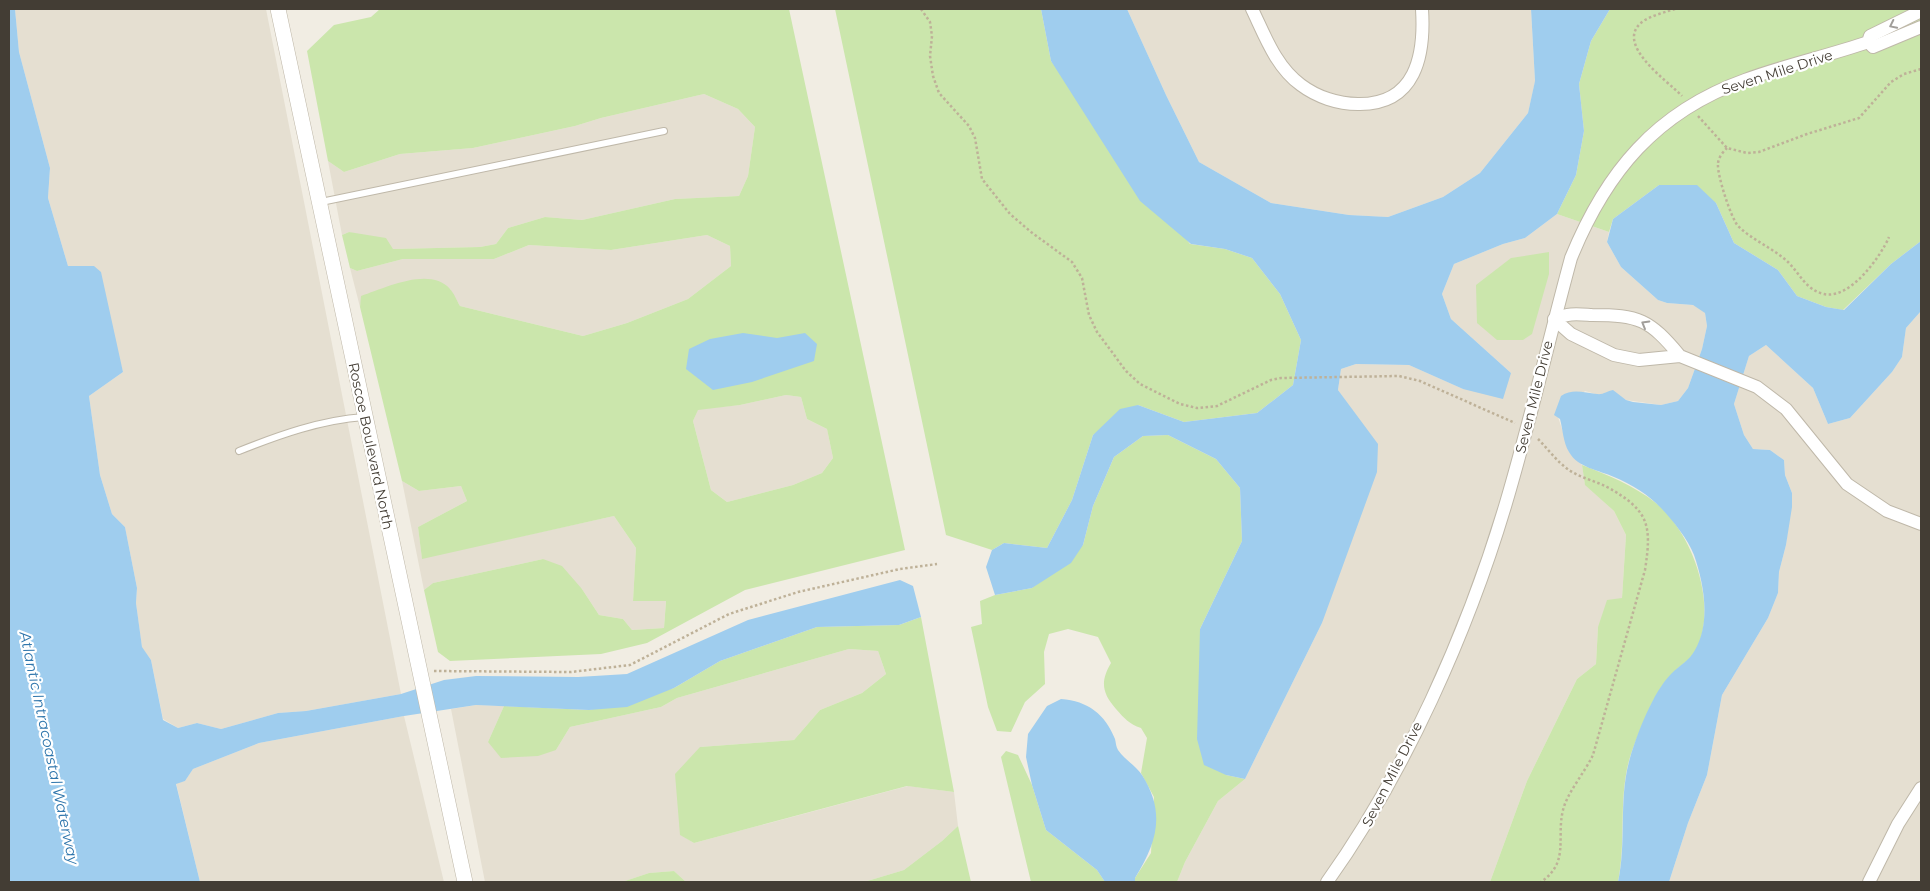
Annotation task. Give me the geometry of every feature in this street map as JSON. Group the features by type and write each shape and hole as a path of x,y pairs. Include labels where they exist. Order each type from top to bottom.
{"street":[{"name":"Roscoe Boulevard North","path":"278,9 465,882"},
{"path":"1252,9 1277,60 1301,85 1331,100 1364,104 1382,102 1394,96 1409,82 1422,50 1422,9"},
{"name":"Seven Mile Drive","path":"1868,42 1870,36 1921,11"},
{"name":"Seven Mile Drive","path":"1868,42 1874,47 1921,27"},
{"name":"Seven Mile Drive","path":"1328,882 1375,810 1446,662 1488,557 1526,427 1571,258 1585,222 1599,197 1640,145 1666,122 1690,105 1711,93 1746,79 1868,42"},
{"path":"1680,356 1638,360 1614,355 1571,334 1554,319 1570,313 1634,317 1652,328 1680,356 1747,382 1786,408 1847,484 1888,512 1921,524"},
{"path":"1869,882 1898,824 1921,788"}],"lane":[{"path":"319,203 664,131"},
{"path":"239,451 283,434 345,418 365,417"}],"path":[{"path":"921,9 930,22 932,36 930,56 933,76 939,93 968,126 974,138 982,179 1010,214 1030,232 1072,262 1082,278 1089,316 1097,332 1126,371 1140,384 1180,404 1197,408 1218,406 1271,380 1344,376 1399,376 1420,381 1526,427 1565,468 1607,487 1628,502 1644,518 1648,528 1645,570 1593,755 1582,778 1569,795 1563,810 1562,848 1557,866 1541,882"},
{"path":"1675,9 1644,21 1636,30 1635,44 1642,59 1690,105 1727,148 1747,153 1759,152 1807,134 1859,118 1891,82 1904,74 1921,69"},
{"path":"1727,148 1718,164 1729,206 1738,225 1788,263 1805,284 1825,294 1841,293 1865,272 1884,250 1889,237"},
{"path":"422,679 572,672 630,665 729,614 798,592 900,569 937,564"}],"shaded area":[{"path":"15,9 266,9 401,694 306,711 278,713 221,729 197,723 178,728 163,719 151,660 142,648 136,603 137,588 125,527 112,514 100,475 89,396 123,372 94,266 68,266 48,198 50,168 19,52"},
{"path":"1127,9 1531,9 1535,82 1528,113 1480,173 1443,197 1388,217 1349,215 1271,203 1199,162"},
{"path":"704,94 738,109 755,127 748,176 739,196 675,199 582,220 545,217 508,228 496,244 480,247 393,249 349,232 342,235 328,161 344,172 400,154 473,148 575,126 601,118"},
{"path":"1557,214 1609,232 1607,242 1621,267 1658,300 1667,303 1693,305 1702,309 1705,313 1707,326 1702,349 1688,388 1678,401 1661,405 1626,400 1618,395 1599,395 1585,391 1558,417 1570,453 1582,465 1585,484 1614,511 1626,535 1622,598 1598,627 1596,664 1577,679 1527,781 1490,882 1177,882 1185,862 1218,801 1245,779 1322,623 1355,414 1338,390 1341,369 1356,364 1409,365 1463,389 1511,373 1451,319 1442,294 1454,264 1503,244 1525,238"},
{"path":"707,235 730,246 731,266 688,299 627,323 583,336 460,306 450,289 362,296 360,307 350,268 357,271 403,259 494,259 529,245 611,250"},
{"path":"1921,311 1921,882 1669,882 1688,823 1707,775 1722,695 1768,618 1778,593 1779,572 1786,545 1792,493 1785,475 1784,460 1770,450 1753,449 1744,435 1734,404 1749,356 1766,345 1813,388 1828,424 1850,418 1892,372 1902,357 1906,328"},
{"path":"786,395 801,397 807,419 827,429 833,458 822,473 793,485 727,502 711,490 693,421 698,409 740,405"},
{"path":"402,481 419,491 461,486 467,501 418,527 422,558 614,516 636,548 633,601 666,600 664,628 632,630 623,619 599,615 582,589 543,559 433,583 424,590"},
{"path":"849,649 878,651 886,674 862,693 820,710 794,740 700,747 681,835 694,843 908,786 954,792 958,826 942,841 904,870 864,882 686,882 674,871 649,873 622,882 485,882 451,709 476,705 504,706 488,742 556,750 570,727 661,707 677,698"},
{"path":"404,716 444,882 200,882 176,783 185,781 193,769 259,743"}],"green space":[{"path":"380,9 789,9 905,550 745,590 647,643 601,654 450,661 438,652 424,590 433,583 543,559 562,566 582,589 599,615 623,619 632,630 664,628 666,601 633,601 636,548 614,516 422,559 418,527 467,501 461,486 419,491 402,481 360,307 361,296 394,284 419,279 431,279 441,282 450,289 460,306 583,336 627,323 688,299 731,266 730,246 707,235 611,250 529,245 494,259 403,259 357,271 350,268 342,235 349,232 386,238 393,249 480,247 496,244 508,228 545,217 582,220 675,199 739,196 748,176 755,127 738,109 704,94 601,118 575,126 473,148 400,154 344,172 328,161 307,51 334,25 371,17","holes":["786,395 801,397 807,419 827,429 833,458 822,473 793,485 727,502 711,490 693,421 698,410 740,405"]},
{"path":"835,9 1041,9 1051,61 1190,244 1225,249 1252,258 1280,294 1301,340 1293,385 1257,413 1184,422 1138,405 1093,435 1072,500 1047,548 1004,543 992,550 946,535"},
{"path":"1610,9 1921,9 1921,241 1891,264 1843,310 1826,307 1797,296 1778,270 1734,243 1716,203 1659,185 1613,219 1609,232 1557,214 1576,175 1584,131 1579,84 1591,41"},
{"path":"1549,252 1549,274 1532,334 1523,340 1497,340 1477,323 1476,285 1511,258"},
{"path":"1168,435 1216,459 1240,488 1242,541 1200,629 1226,775 1245,779 1218,801 1185,862 1177,882 1135,882 1135,878 1151,853 1154,797 1141,773 1147,738 1141,728 1133,725 1116,709 1105,692 1105,676 1111,663 1098,637 1068,629 1049,634 1044,652 1045,684 1025,702 1011,732 997,731 988,707 971,627 982,624 980,601 995,595 1032,588 1083,545 1093,506 1114,457 1143,436"},
{"path":"1582,465 1620,481 1656,503 1681,532 1691,551 1703,592 1705,613 1702,632 1694,654 1672,674 1659,691 1632,751 1627,767 1623,800 1621,866 1618,882 1490,882 1527,781 1577,679 1596,664 1598,627 1607,600 1622,598 1626,535 1614,511 1585,485"},
{"path":"921,617 954,792 907,786 694,843 680,835 675,774 700,747 794,740 820,710 862,693 886,674 878,651 849,649 677,698 661,707 570,727 556,750 538,756 501,758 488,742 504,706 589,710 674,688 720,661 817,627 899,625"},
{"path":"1006,751 1018,755 1032,785 1046,830 1097,870 1105,882 1031,882 1001,757"},
{"path":"958,826 971,882 864,882 904,870 942,841"},
{"path":"674,871 686,882 622,882 649,873"}],"water":[{"name":"Atlantic Intracoastal Waterway","path":"9,9 15,9 19,52 50,168 48,198 68,266 94,266 101,272 123,372 89,396 100,475 112,514 125,527 137,588 136,603 142,647 151,660 163,720 178,728 197,723 221,729 278,713 306,711 401,694 444,680 476,676 578,677 627,674 748,620 900,580 913,586 921,617 899,625 817,627 720,661 674,688 627,707 589,710 476,705 404,716 259,743 193,769 185,781 176,784 200,882 9,882"},
{"path":"1041,9 1127,9 1199,162 1271,203 1349,215 1388,217 1443,197 1480,173 1528,113 1535,81 1531,9 1610,9 1591,41 1579,84 1584,131 1576,175 1557,214 1525,238 1503,244 1454,264 1442,294 1451,319 1511,373 1503,399 1463,389 1409,365 1356,364 1341,369 1338,390 1378,444 1377,472 1322,623 1245,779 1226,775 1204,765 1197,739 1200,629 1242,541 1240,488 1216,459 1168,435 1143,436 1114,457 1093,506 1083,545 1071,563 1032,588 995,595 986,567 992,550 1004,543 1047,548 1072,500 1093,435 1120,409 1138,405 1184,422 1257,413 1293,385 1301,340 1280,294 1252,258 1225,249 1191,244 1140,201 1051,61"},
{"path":"1659,185 1697,185 1716,203 1734,243 1778,270 1797,296 1826,307 1844,310 1891,264 1921,241 1921,311 1906,328 1902,357 1892,372 1850,418 1828,424 1813,388 1766,345 1749,356 1734,404 1744,435 1753,449 1770,450 1784,460 1785,475 1792,493 1792,507 1786,545 1779,572 1778,593 1768,618 1722,695 1707,775 1688,823 1669,882 1618,882 1622,852 1624,789 1630,758 1641,726 1658,691 1671,674 1690,657 1700,639 1704,615 1703,590 1694,555 1684,537 1670,519 1656,503 1639,490 1578,462 1567,448 1560,419 1554,415 1561,396 1570,392 1599,394 1613,390 1626,400 1661,405 1678,401 1688,388 1702,349 1707,326 1705,313 1693,305 1667,303 1658,300 1621,267 1607,242 1613,219"},
{"path":"743,333 777,338 805,333 817,344 814,361 752,382 713,390 686,369 689,349 710,339"},
{"path":"1061,699 1071,700 1087,706 1101,716 1111,730 1118,750 1140,772 1149,789 1154,802 1156,827 1149,852 1135,878 1135,882 1105,882 1097,870 1046,830 1032,785 1026,757 1028,734 1047,706"}]}
